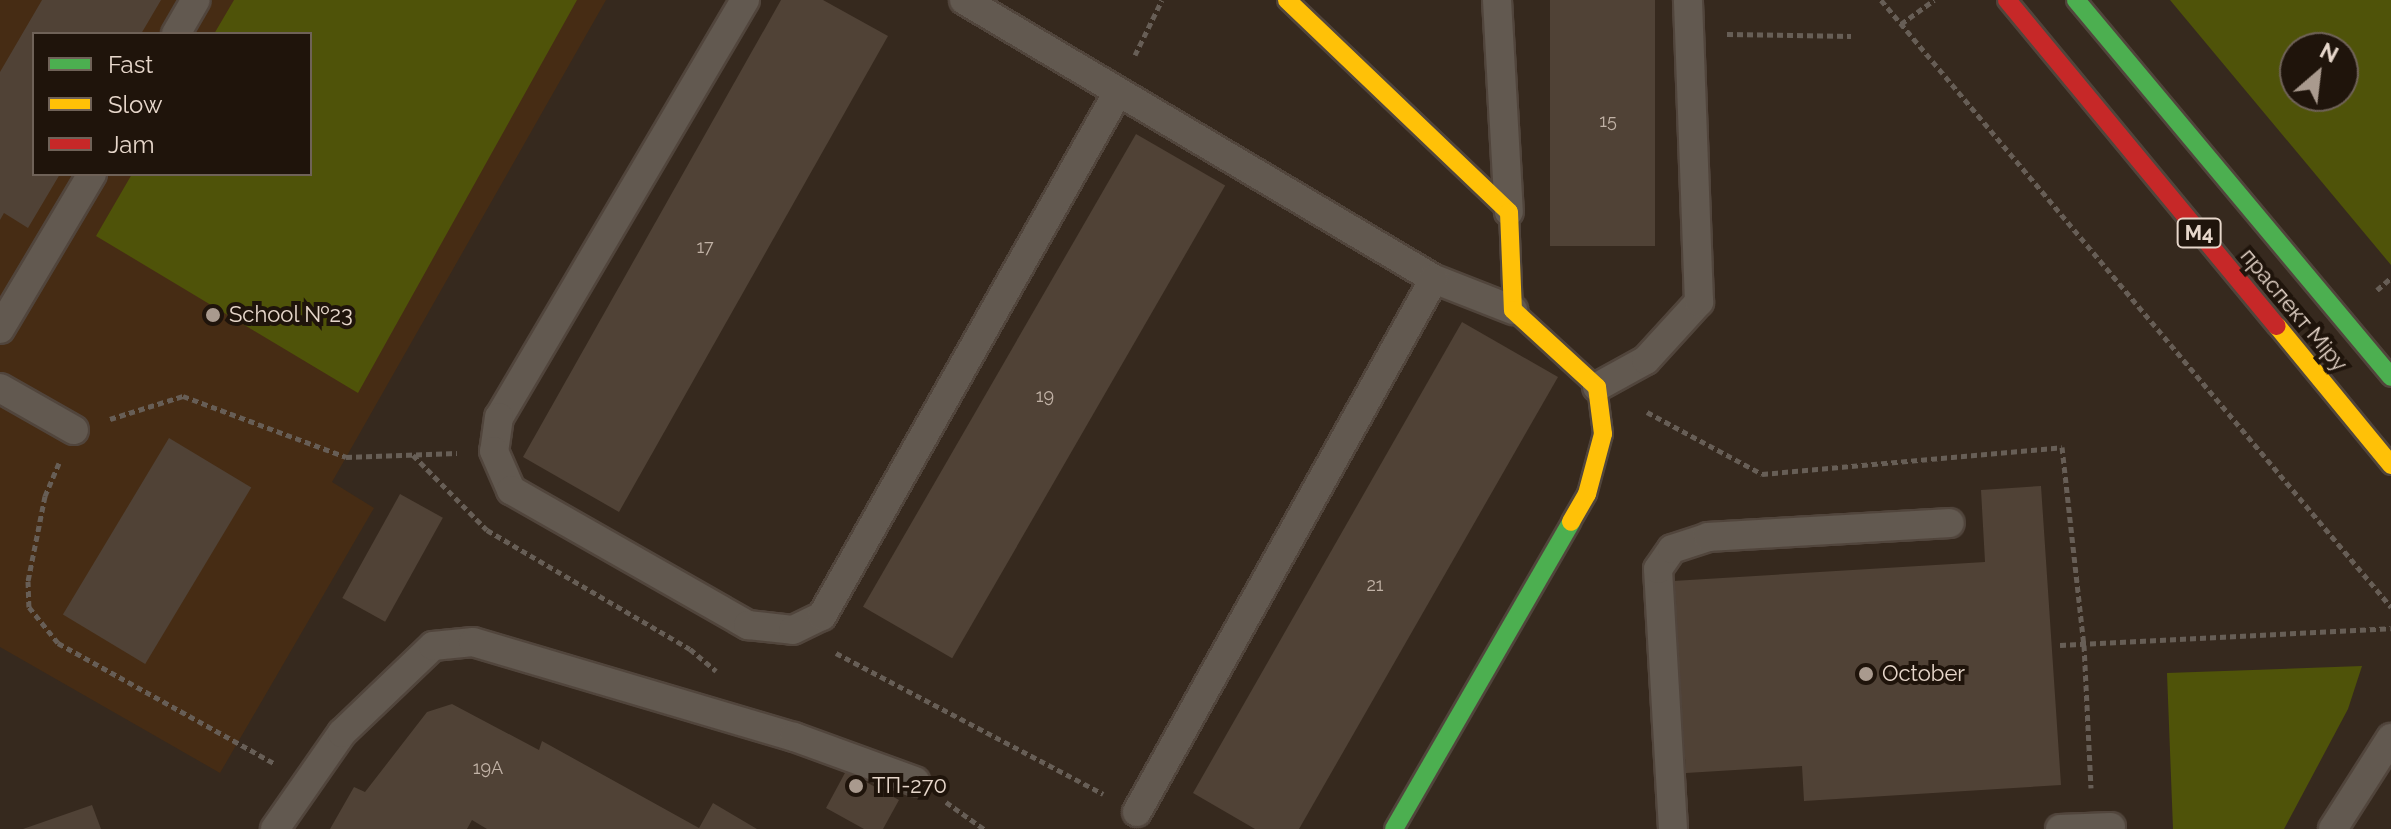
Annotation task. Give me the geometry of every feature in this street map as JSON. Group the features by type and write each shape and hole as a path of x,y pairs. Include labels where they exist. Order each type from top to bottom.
{"main road":[{"path":"1287,0 1509,212 1513,310 1597,387 1603,434 1587,494 1394,829"},
{"name":"праспект Міру","path":"2007,0 2391,465"},
{"name":"праспект Міру","path":"2076,0 2391,377"}],"lane":[{"path":"177,32 196,0"},
{"path":"745,0 499,417 494,451 511,490 748,625 793,630 822,616 1118,92"},
{"path":"964,0 1434,279 1513,310"},
{"path":"1497,0 1509,212"},
{"path":"1597,387 1646,360 1699,302 1688,0"},
{"path":"0,329 91,176"},
{"path":"1137,812 1434,279"},
{"path":"0,388 74,430"},
{"path":"1673,829 1658,569 1672,549 1708,537 1950,523"},
{"path":"275,829 342,733 433,646 473,642 794,737 915,781"},
{"path":"2333,829 2391,738"},
{"path":"2060,829 2102,828"}],"path":[{"path":"1118,92 1162,0"},
{"path":"1881,0 2391,607"},
{"path":"1901,24 1934,0"},
{"path":"1690,33 1851,36"},
{"path":"308,782 58,643 29,607 28,581 45,496 74,430 183,396 346,457 494,451"},
{"path":"1658,418 1762,474"},
{"path":"412,454 487,530 690,649 724,678"},
{"path":"2060,645 2391,628"},
{"path":"793,630 1137,812"},
{"path":"2084,645 2102,828"}],"shaded area":[{"name":"School №23","path":"0,0 606,0 332,482 374,508 220,773 0,647"},
{"path":"234,0 577,0 358,393 96,236 131,176 312,176 312,32 215,32"},
{"path":"2170,0 2391,0 2391,265"},
{"path":"2362,666 2348,709 2284,829 2173,829 2167,673"}],"building":[{"path":"42,0 161,0 142,32 32,32 32,176 59,176 28,228 4,213 0,220 0,72"},
{"path":"781,0 823,0 888,36 619,512 523,457"},
{"path":"1550,0 1655,0 1655,246 1550,246"},
{"path":"1136,134 1225,186 952,658 863,607"},
{"path":"1462,322 1558,377 1299,829 1255,829 1193,793"},
{"path":"169,438 251,487 145,664 63,615"},
{"name":"October","path":"2041,486 2061,785 1804,801 1802,766 1686,773 1673,581 1985,562 1981,490"},
{"path":"400,494 443,518 385,622 342,598"},
{"path":"452,704 539,750 542,741 699,828 713,803 757,829 487,829 472,820 467,829 330,829 354,787 365,792 427,712"},
{"name":"ТП-270","path":"846,771 899,800 883,829 864,829 826,808"},
{"path":"92,805 101,829 23,829"}],"traffic: fast":[{"path":"2076,0 2391,377"},
{"path":"1394,829 1571,522"}],"traffic: slow":[{"path":"1287,0 1509,212 1513,310 1597,387 1603,434 1587,494 1571,522"},
{"path":"2277,326 2391,465"}],"traffic: jam":[{"path":"2007,0 2277,326"}],"place":[{"name":"School №23","path":"213,315"},
{"name":"October","path":"1866,674"},
{"name":"ТП-270","path":"856,786"}]}
